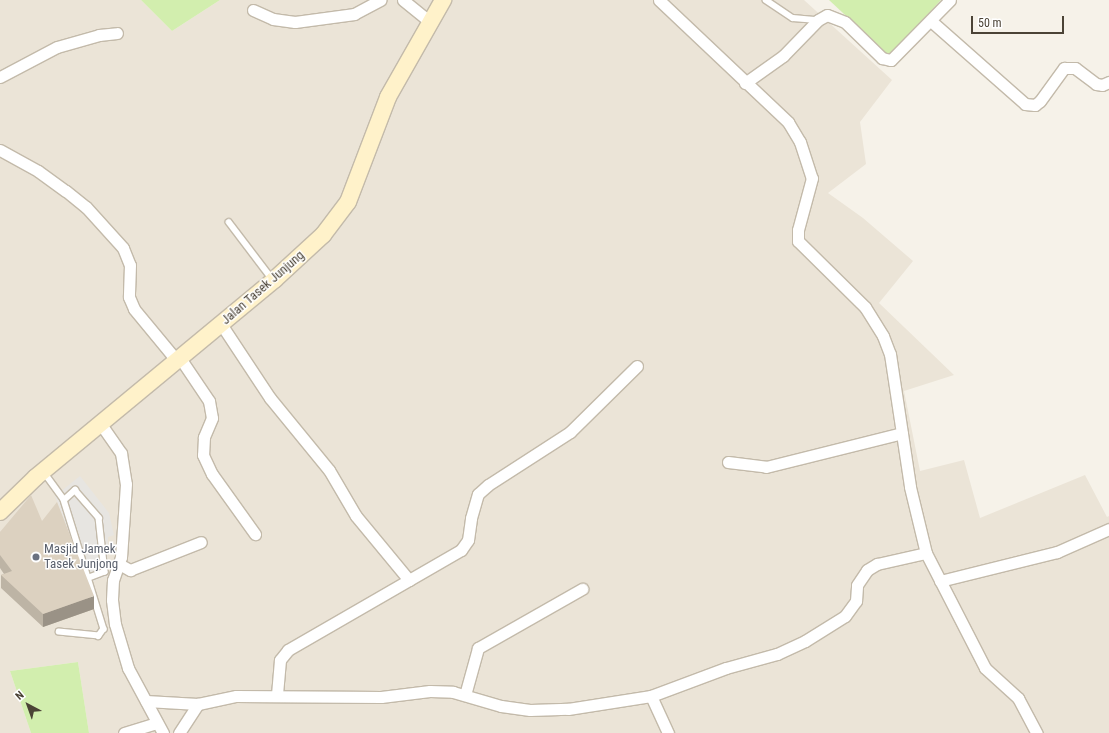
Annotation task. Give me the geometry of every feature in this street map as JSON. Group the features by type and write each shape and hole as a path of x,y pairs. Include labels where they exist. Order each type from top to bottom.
{"main road":[{"name":"Jalan Tasek Junjung","path":"1,509 43,470 274,280 323,235 348,202 388,97 443,0"}],"street":[{"path":"253,10 273,19 295,22 354,14 380,0"},
{"path":"403,0 430,22"},
{"path":"659,0 745,83 788,122 800,142 812,178 798,230 798,241 865,307 883,336 890,354 910,487 926,553 985,668 1018,698 1038,733"},
{"path":"745,83 784,56 818,20 827,15 845,22 887,61 896,58 950,0"},
{"path":"931,20 1025,104 1035,105 1040,101 1064,68 1075,68 1099,85 1109,82"},
{"path":"0,77 58,47 99,35 117,34"},
{"path":"0,150 38,171 66,191 86,207 123,248 130,265 129,297 134,309 178,360 209,401 212,418 204,437 203,455 212,474 255,534"},
{"path":"221,324 270,398 330,470 356,516 409,580"},
{"path":"277,695 280,660 288,650 461,550 468,540 476,499 488,485 570,432 637,366"},
{"path":"100,423 121,454 126,484 119,564 113,580 112,600 115,624 128,668 163,733"},
{"path":"728,462 766,467 902,433"},
{"path":"940,581 1057,552 1109,528"},
{"path":"119,564 130,570 201,542"},
{"path":"146,701 198,704 236,696 277,695 381,697 430,691 465,695 501,706 530,710 568,709 651,696 726,668 776,654 805,641 845,616 856,601 857,585 867,570 878,564 926,553"},
{"path":"465,695 478,648 582,589"},
{"path":"651,696 668,733"},
{"path":"179,733 198,704"},
{"path":"124,733 157,723"}],"lane":[{"path":"766,0 793,18 818,20"},
{"path":"228,222 274,280"},
{"path":"43,470 64,500 104,629 100,636 59,632"},
{"path":"64,500 75,490 99,518 105,572 89,578"}],"shaded area":[{"path":"0,0 141,0 172,31 220,0 804,0 892,80 860,122 866,164 828,193 863,218 913,261 879,303 954,375 904,391 920,471 964,460 980,518 1085,475 1107,517 1109,516 1109,733 89,733 78,662 10,671 31,733 0,733"},
{"path":"80,476 109,513 114,535 108,537 107,576 88,583 55,496"}],"green space":[{"path":"141,0 220,0 172,31"},
{"path":"829,0 941,0 889,56"},
{"path":"78,662 89,733 31,733 10,671"}],"building":[{"name":"Masjid Jamek Tasek Junjong","path":"31,495 42,521 57,502 94,596 43,614 1,575 12,571 0,555 0,532"}],"place":[{"name":"Masjid Jamek Tasek Junjong","path":"36,557"}]}
